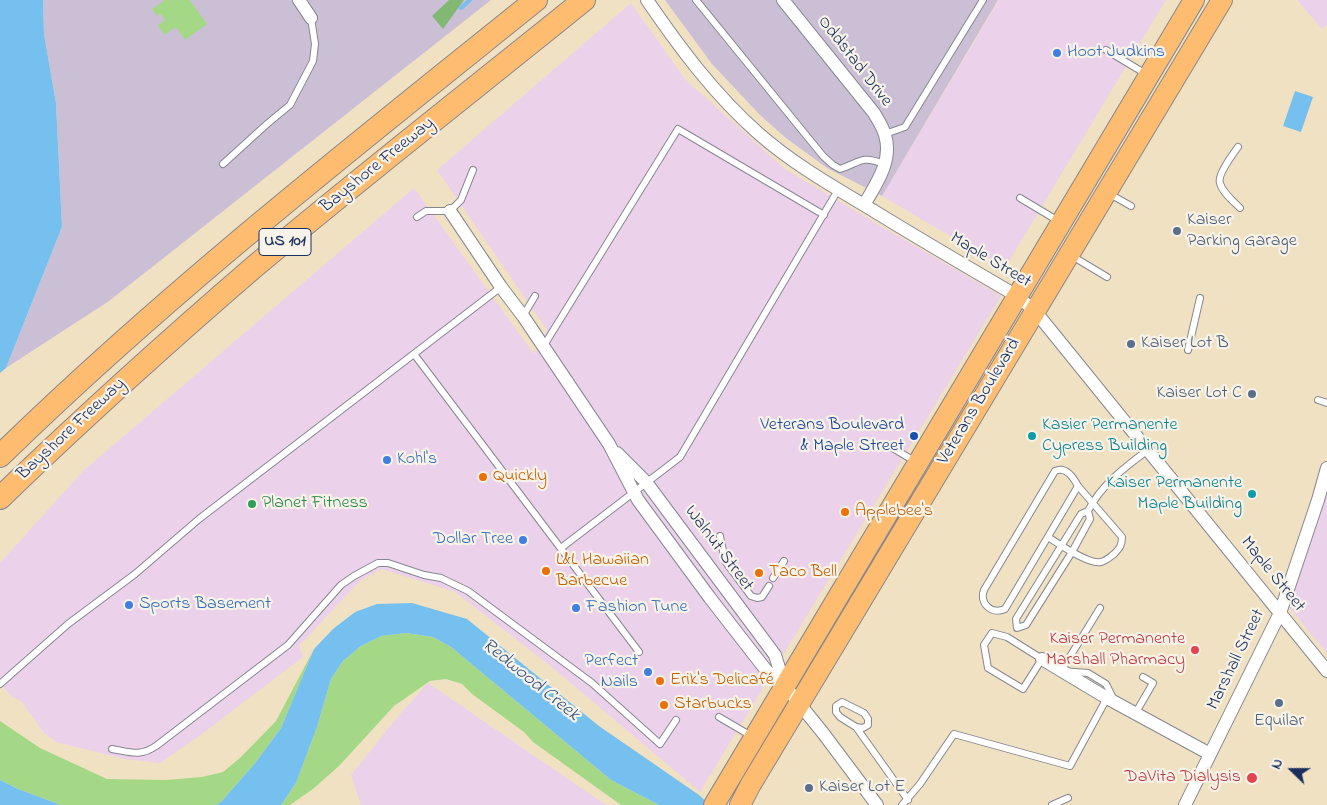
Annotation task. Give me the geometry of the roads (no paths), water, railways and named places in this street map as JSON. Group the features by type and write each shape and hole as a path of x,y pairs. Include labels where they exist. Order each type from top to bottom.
{"highway":[{"name":"Bayshore Freeway","path":"0,456 122,342 229,250 301,189 536,0"},
{"name":"Bayshore Freeway","path":"0,498 142,365 248,272 584,0"}],"main road":[{"name":"Veterans Boulevard","path":"716,802 1194,0"},
{"name":"Veterans Boulevard","path":"740,805 1222,0"},
{"path":"1102,154 1103,177 1107,192"}],"street":[{"path":"298,0 311,18"},
{"name":"Maple Street","path":"647,0 683,52 721,97 779,150 818,178 1017,296 1035,311 1327,671"},
{"name":"Oddstad Drive","path":"783,0 874,113 885,134 887,147 881,177 864,205"},
{"name":"Walnut Street","path":"450,211 609,444 638,500 766,670 785,686 824,733 877,805"},
{"name":"Walnut Street","path":"609,444 646,482 775,655 785,686"},
{"name":"Marshall Street","path":"1184,805 1280,613 1327,468"},
{"path":"1042,659 1135,714 1210,754"}],"lane":[{"path":"696,0 823,156 833,165 840,169 860,159 872,159 884,164"},
{"path":"885,134 905,127 983,0"},
{"path":"224,164 267,124 290,106 313,61 315,44 311,18"},
{"path":"1106,50 1149,75"},
{"path":"543,347 678,129 824,214"},
{"path":"1238,147 1220,175 1219,182 1240,208"},
{"path":"417,217 426,211 450,211 460,200 473,170"},
{"path":"561,548 680,457 838,190"},
{"path":"1107,192 1131,206"},
{"path":"1020,198 1061,223"},
{"path":"1069,255 1107,277"},
{"path":"0,684 68,624 135,574 199,519 501,287"},
{"path":"523,316 535,296"},
{"path":"1188,350 1200,298"},
{"path":"414,354 639,652"},
{"path":"1318,400 1327,404"},
{"path":"890,447 918,463"},
{"path":"1017,628 1016,619 1081,514 1088,511 1113,478 1148,450"},
{"path":"1048,537 1072,552 1095,562 1107,560 1122,544 1122,537 1072,477 1060,468 1055,471 984,590 982,599 985,604 995,610 1005,609 1078,486"},
{"path":"1007,638 1017,628 1026,625 1072,552 1090,519 1088,511"},
{"path":"720,536 725,561 751,596 762,597 769,586"},
{"path":"773,578 784,561"},
{"path":"112,749 137,753 147,752 156,746 288,645 341,585 378,563 388,563 424,575 441,578 468,591 592,683 660,744 676,720"},
{"path":"1061,671 1100,608"},
{"path":"992,633 1007,638 1042,659 1023,689 988,668 984,645 992,633"},
{"path":"1135,714 1154,683 1143,676"},
{"path":"902,805 920,784 954,734 1070,766 1111,700"},
{"path":"856,727 862,728 868,725 868,719 864,714 842,702 836,706 836,712 840,717 856,727 908,800"},
{"path":"719,717 754,737"},
{"path":"1052,805 1068,798"}],"water":[{"path":"0,0 43,0 44,34 56,103 62,227 6,368 0,373"},
{"path":"1295,91 1313,97 1301,132 1283,126"},
{"name":"Redwood Creek","path":"412,603 467,619 599,726 699,795 710,805 659,805 611,780 451,647 433,637 406,633 381,636 361,646 343,661 331,679 317,727 296,783 281,805 215,805 221,802 256,762 281,728 314,649 333,629 355,612 377,604"},
{"path":"0,780 18,789 61,805 0,805"}],"waterway":[{"path":"461,8 470,0"}],"place":[{"name":"Hoot Judkins","path":"1057,53"},
{"name":"Kaiser Parking Garage","path":"1177,231"},
{"name":"Kaiser Lot B","path":"1131,344"},
{"name":"Kaiser Lot C","path":"1252,394"},
{"name":"Veterans Boulevard & Maple Street","path":"914,436"},
{"name":"Kasier Permanente Cypress Building","path":"1032,436"},
{"name":"Kohl's","path":"387,460"},
{"name":"Quickly","path":"483,477"},
{"name":"Kaiser Permanente Maple Building","path":"1252,494"},
{"name":"Planet Fitness","path":"252,504"},
{"name":"Applebee's","path":"845,512"},
{"name":"Dollar Tree","path":"523,540"},
{"name":"L&L Hawaiian Barbecue","path":"546,571"},
{"name":"Taco Bell","path":"759,573"},
{"name":"Sports Basement","path":"129,605"},
{"name":"Fashion Tune","path":"576,608"},
{"name":"Kaiser Permanente Marshall Pharmacy","path":"1195,650"},
{"name":"Perfect Nails","path":"648,672"},
{"name":"Erik's Delicafé","path":"660,681"},
{"name":"Equilar","path":"1279,703"},
{"name":"Starbucks","path":"664,705"},
{"name":"DaVita Dialysis","path":"1252,778"},
{"name":"Kaiser Lot E","path":"809,788"}]}
